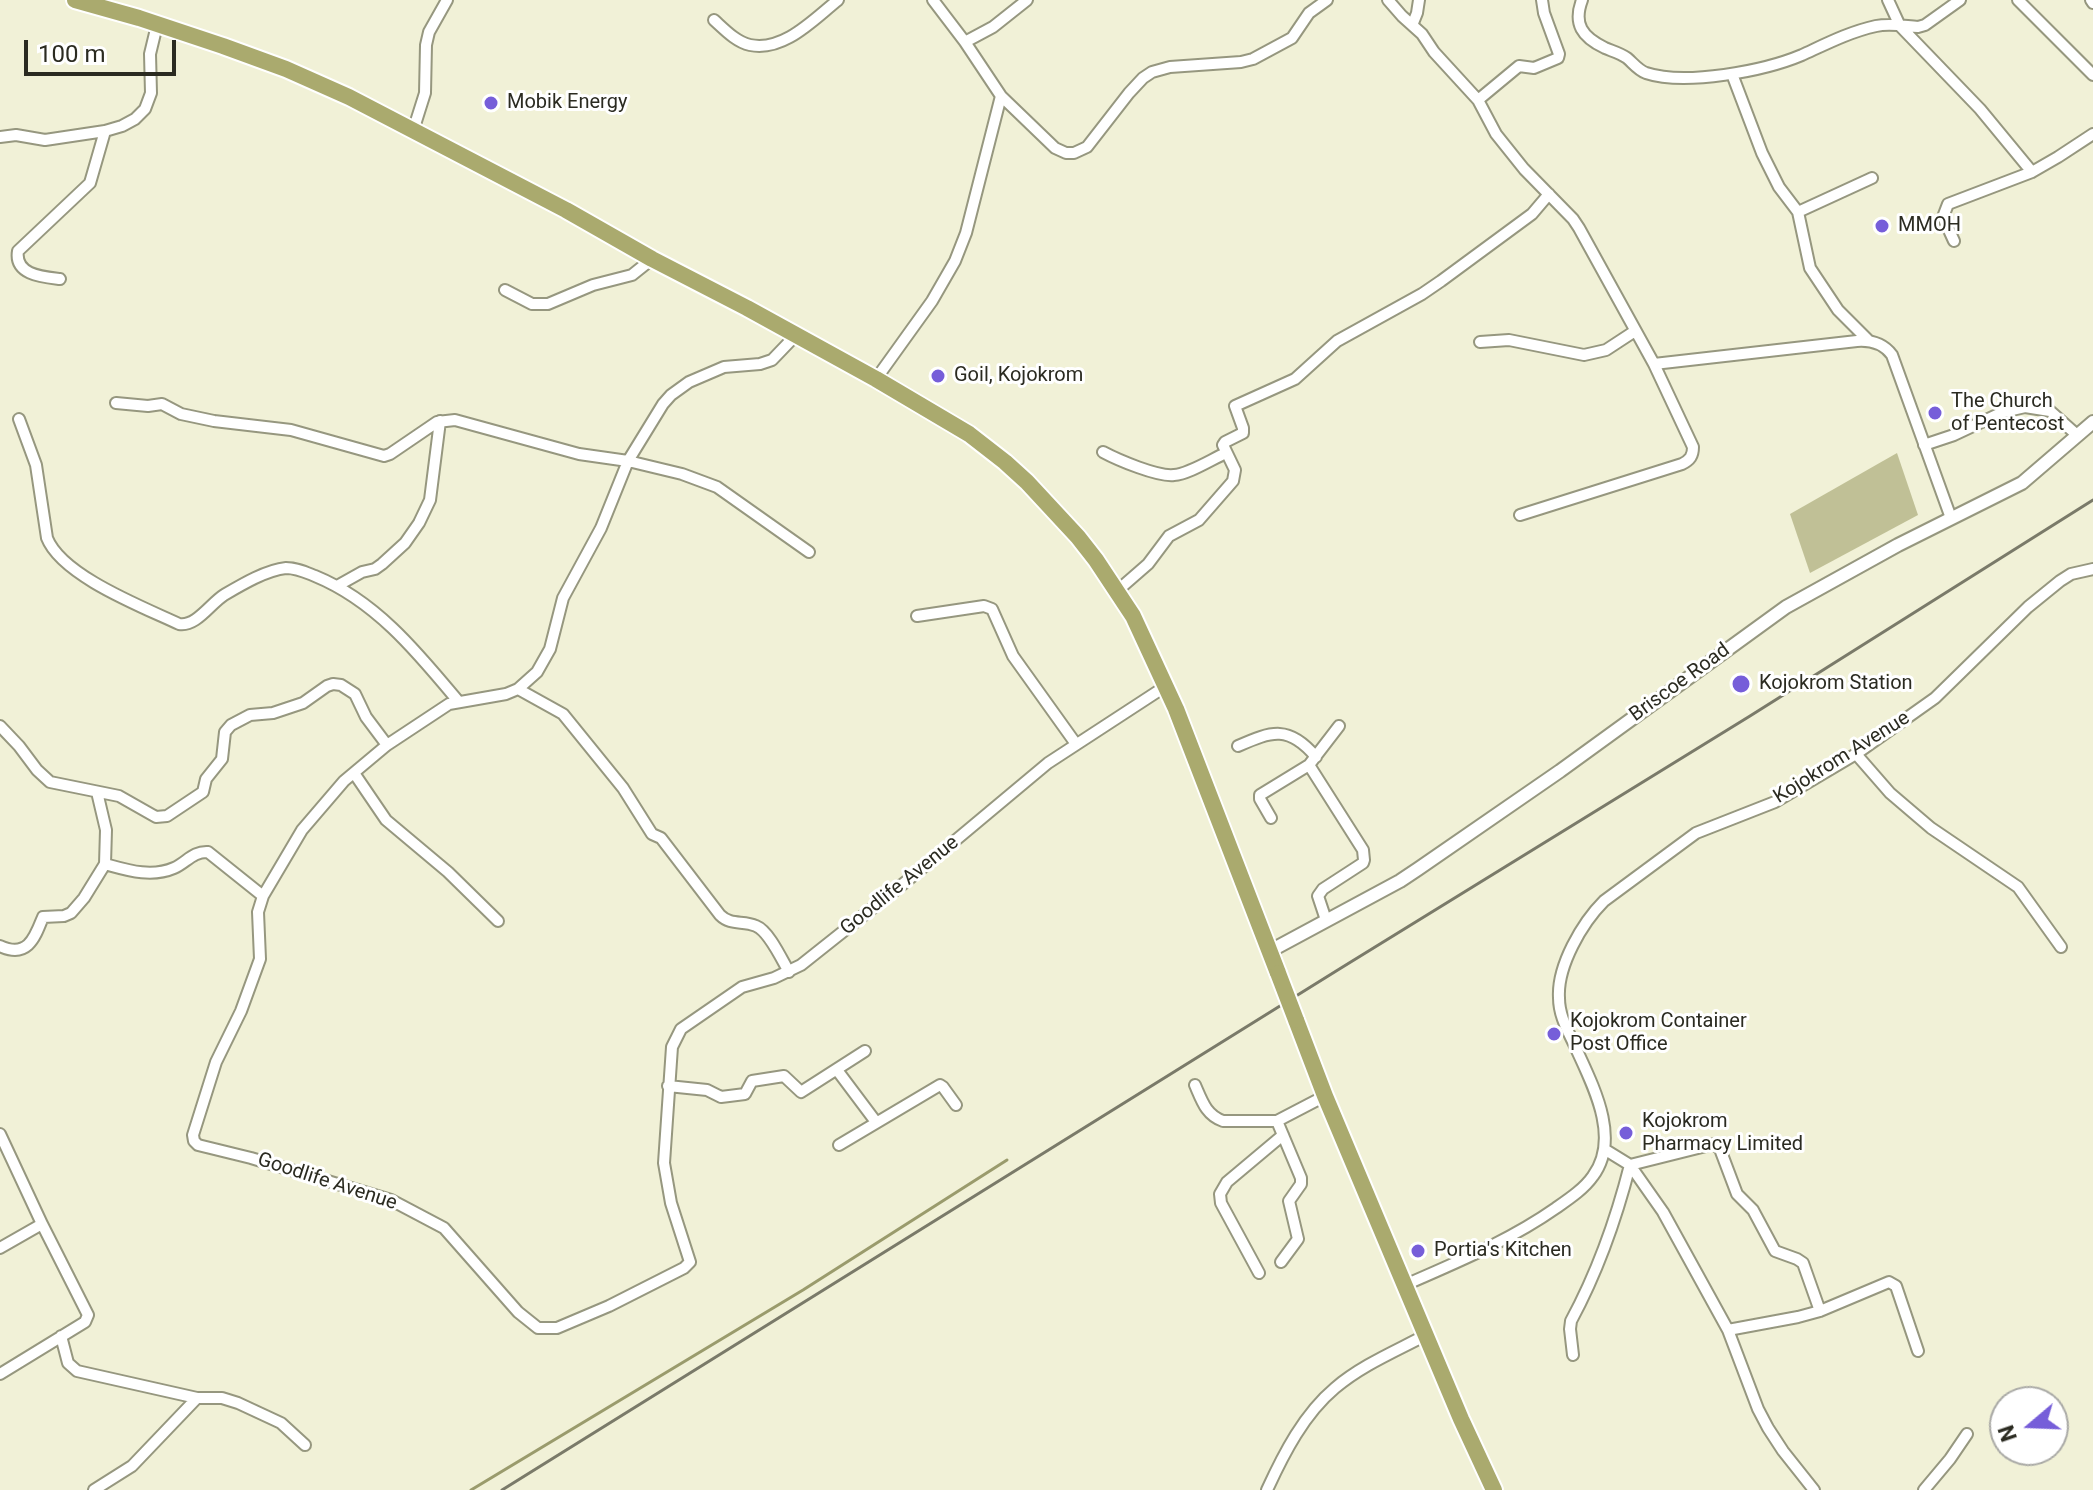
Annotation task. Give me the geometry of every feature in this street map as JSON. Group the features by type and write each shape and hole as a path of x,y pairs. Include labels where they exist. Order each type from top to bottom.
{"highway":[{"path":"75,0 139,18 286,69 349,97 566,210 876,379 969,434 1027,482 1078,537 1117,591 1133,616 1166,686 1325,1096 1494,1490"}],"street":[{"path":"413,131 425,93 429,32 447,0"},
{"path":"714,20 732,36 750,45 769,45 786,40 838,0"},
{"path":"933,0 1001,96 1055,148 1066,153 1087,147 1129,93 1152,72 1170,67 1253,59 1292,38 1309,13 1327,0"},
{"path":"965,42 993,27 1027,0"},
{"path":"1388,0 1413,23 1478,100 1496,134 1579,228 1654,364 1690,438 1693,454 1682,464 1520,515"},
{"path":"1413,23 1419,0"},
{"path":"1478,100 1519,66 1534,68 1558,58 1542,0"},
{"path":"1582,0 1577,20 1582,31 1595,42 1623,56 1645,73 1686,78 1732,74 1792,58 1838,37 1876,26 1918,27 1960,0"},
{"path":"1888,0 1900,26 1980,109 2032,172"},
{"path":"2018,0 2093,75"},
{"path":"0,137 16,135 45,140 105,131 135,119 145,109 151,93 150,54 157,25"},
{"path":"1732,74 1762,153 1779,187 1798,212 1810,268 1838,310 1869,341 1883,346 1892,355 1951,518"},
{"path":"876,379 932,301 955,261 966,233 1001,96"},
{"path":"60,279 30,273 16,256 90,183 105,131"},
{"path":"1954,241 1943,217 1948,204 2032,172 2093,134"},
{"path":"1798,212 1872,178"},
{"path":"1117,591 1148,564 1169,536 1199,520 1233,481 1235,470 1223,445 1243,431 1234,407 1236,405 1295,379 1337,341 1422,294 1532,214 1549,194"},
{"path":"505,290 532,304 548,304 593,285 632,275 652,259"},
{"path":"1480,342 1509,340 1584,355 1606,350 1635,331"},
{"path":"789,972 764,930 754,924 729,922 720,915 661,838 652,834 604,762 563,714 518,689 537,672 550,649 563,598 601,528 628,461 663,404 678,388 724,367 772,360 796,335"},
{"path":"1654,364 1869,341"},
{"path":"116,403 162,404 181,414 291,430 384,456 440,421 455,420 579,454 628,461 682,474 717,487 809,552"},
{"path":"1924,445 2003,412 2025,407 2050,411 2077,435"},
{"path":"19,419 36,465 51,548 99,585 186,625 226,594 269,572 283,568 298,569 347,592 390,625 458,701"},
{"path":"337,586 382,564 405,543 419,523 430,500 440,421"},
{"name":"Briscoe Road","path":"1270,951 1400,881 1476,830 1786,607 1898,545 2022,483 2093,422"},
{"path":"1103,452 1120,461 1170,476 1226,453"},
{"name":"Kojokrom Avenue","path":"1604,1149 1604,1127 1598,1101 1561,1017 1558,997 1561,979 1582,927 1604,901 1696,833 1775,802 1856,754 1935,698 2028,607 2060,581 2071,574 2093,569"},
{"path":"917,616 984,606 992,609 1013,656 1076,744"},
{"path":"0,726 50,782 119,796 156,817 167,816 203,792 206,779 222,759 225,732 231,725 250,715 273,713 303,703 333,684 341,685 355,694 366,717 387,745"},
{"name":"Goodlife Avenue","path":"518,689 488,698 449,704 387,745 344,781 302,830 263,896 258,912 260,959 241,1011 216,1062 193,1135 198,1145 391,1200 444,1228 518,1312 538,1328 557,1328 609,1306 684,1268 690,1262 671,1203 664,1163 672,1047 681,1029 742,987 801,965 1048,763 1166,686"},
{"path":"1271,818 1260,795 1312,761 1339,726"},
{"path":"1238,746 1273,733 1300,740 1363,850 1363,863 1323,889 1318,896 1326,920"},
{"path":"1856,754 1890,793 1931,828 2018,887 2061,947"},
{"path":"354,773 386,820 448,872 498,921"},
{"path":"0,946 8,950 22,949 36,936 43,917 71,913 84,898 105,864 106,830 97,792"},
{"path":"105,864 137,873 156,872 174,868 195,854 208,852 263,896"},
{"path":"668,1086 707,1090 724,1097 746,1093 752,1081 784,1076 801,1092 865,1051"},
{"path":"837,1070 876,1122"},
{"path":"839,1145 940,1085 956,1105"},
{"path":"1195,1085 1205,1108 1223,1121 1277,1121 1325,1096"},
{"path":"1277,1121 1301,1178 1301,1184 1289,1201 1298,1239 1281,1262"},
{"path":"0,1134 88,1315 85,1322 0,1374"},
{"path":"1259,1273 1221,1203 1220,1194 1227,1182 1283,1135"},
{"path":"1630,1165 1710,1145 1718,1146 1737,1194 1753,1210 1775,1251 1803,1263 1820,1311"},
{"path":"1405,1285 1497,1245 1541,1218 1570,1198 1592,1177 1604,1149 1630,1165 1663,1212 1728,1330 1768,1428 1814,1490"},
{"path":"1573,1355 1571,1321 1603,1255 1630,1165"},
{"path":"0,1248 42,1224"},
{"path":"1728,1330 1803,1316 1885,1283 1893,1283 1918,1351"},
{"path":"1267,1490 1310,1414 1336,1387 1365,1367 1426,1335"},
{"path":"61,1336 68,1363 77,1371 197,1398 222,1398 281,1423 305,1445"},
{"path":"94,1490 132,1466 197,1398"},
{"path":"1924,1490 1967,1434"}],"green space":[{"path":"1897,453 1918,515 1810,573 1790,514"}],"waterway":[{"path":"471,1490 803,1290 1007,1160"}],"railway":[{"path":"502,1490 2093,500"}],"place":[{"name":"Mobik Energy","path":"491,103"},
{"name":"MMOH","path":"1882,226"},
{"name":"Goil, Kojokrom","path":"938,376"},
{"name":"The Church of Pentecost","path":"1935,413"},
{"name":"Kojokrom Station","path":"1741,684"},
{"name":"Kojokrom Container Post Office","path":"1554,1034"},
{"name":"Kojokrom Pharmacy Limited","path":"1626,1133"},
{"name":"Portia's Kitchen","path":"1418,1251"}]}
